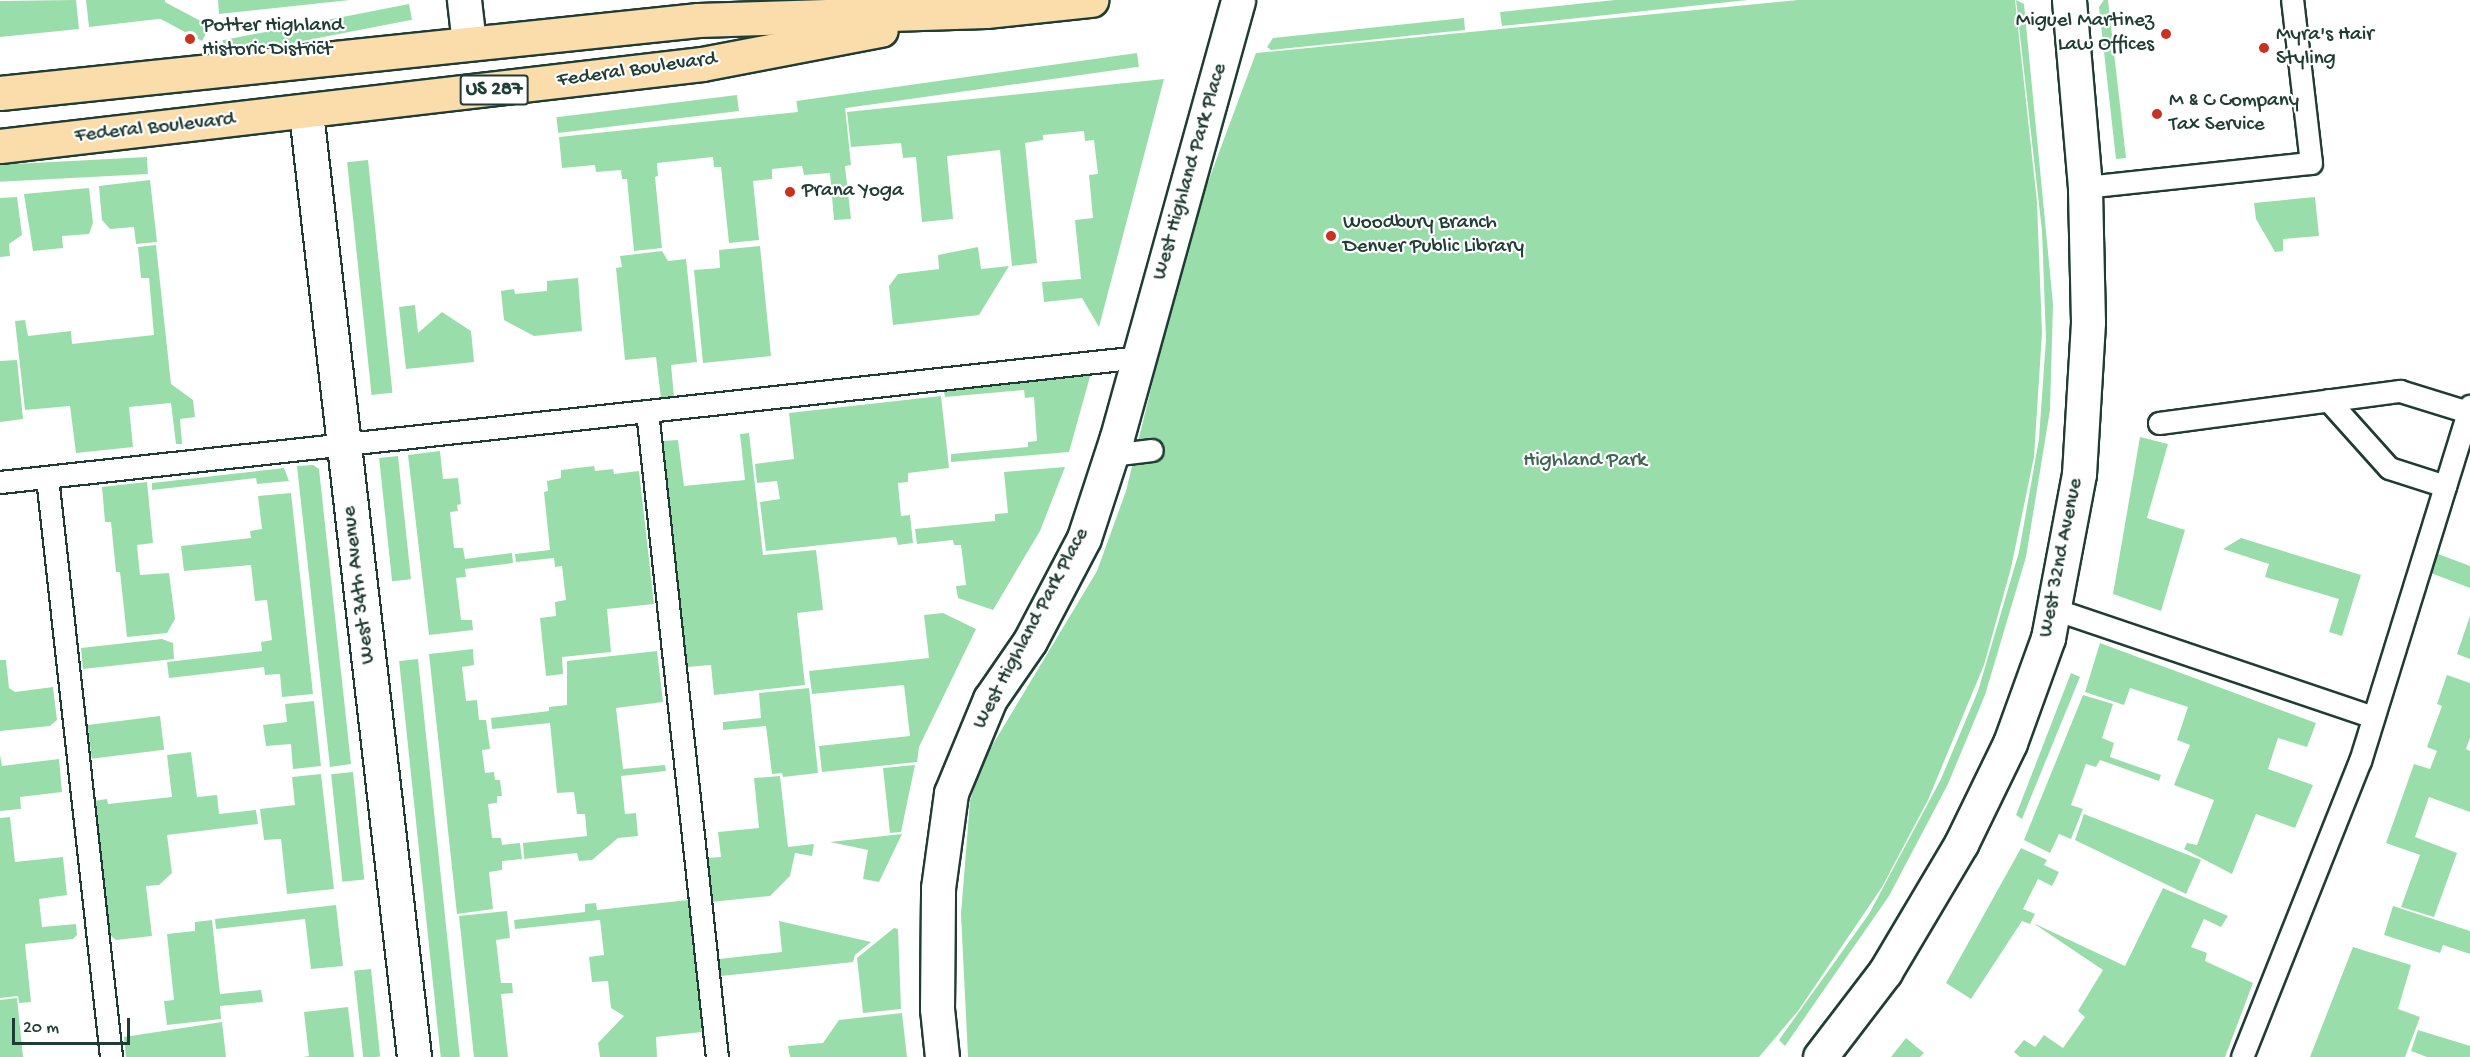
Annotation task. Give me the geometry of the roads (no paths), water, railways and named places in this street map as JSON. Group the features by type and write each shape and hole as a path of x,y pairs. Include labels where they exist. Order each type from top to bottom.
{"main road":[{"name":"Federal Boulevard","path":"0,93 699,20 986,11 1091,0"},
{"name":"Federal Boulevard","path":"0,146 306,113 702,64 986,11"}],"street":[{"path":"464,0 469,43"},
{"name":"West Highland Park Place","path":"942,1057 937,1009 938,888 951,793 990,699 1030,641 1084,538 1139,357 1186,226 1238,0"},
{"name":"West 32nd Avenue","path":"1820,1057 1885,972 1961,844 2010,743 2048,638 2079,474 2088,322 2085,187 2069,0"},
{"name":"West 34th Avenue","path":"306,113 414,1057"}],"lane":[{"path":"2085,187 2311,163 2292,0"},
{"path":"0,482 1139,357"},
{"path":"2159,423 2400,391 2469,409 2360,761 2242,1057"},
{"path":"2328,400 2389,468 2445,486"},
{"path":"647,411 717,1057"},
{"path":"1111,455 1152,450"},
{"path":"47,477 111,1057"},
{"path":"2054,609 2373,717"}],"place":[{"name":"Miguel Martinez Law Offices","path":"2166,34"},
{"name":"Potter Highland Historic District","path":"190,39"},
{"name":"Myra's Hair Styling","path":"2264,48"},
{"name":"M & C Company Tax Service","path":"2157,114"},
{"name":"Prana Yoga","path":"790,192"},
{"name":"Woodbury Branch Denver Public Library","path":"1331,236"}],"park label":[{"name":"Highland Park","path":"1585,462"}]}
